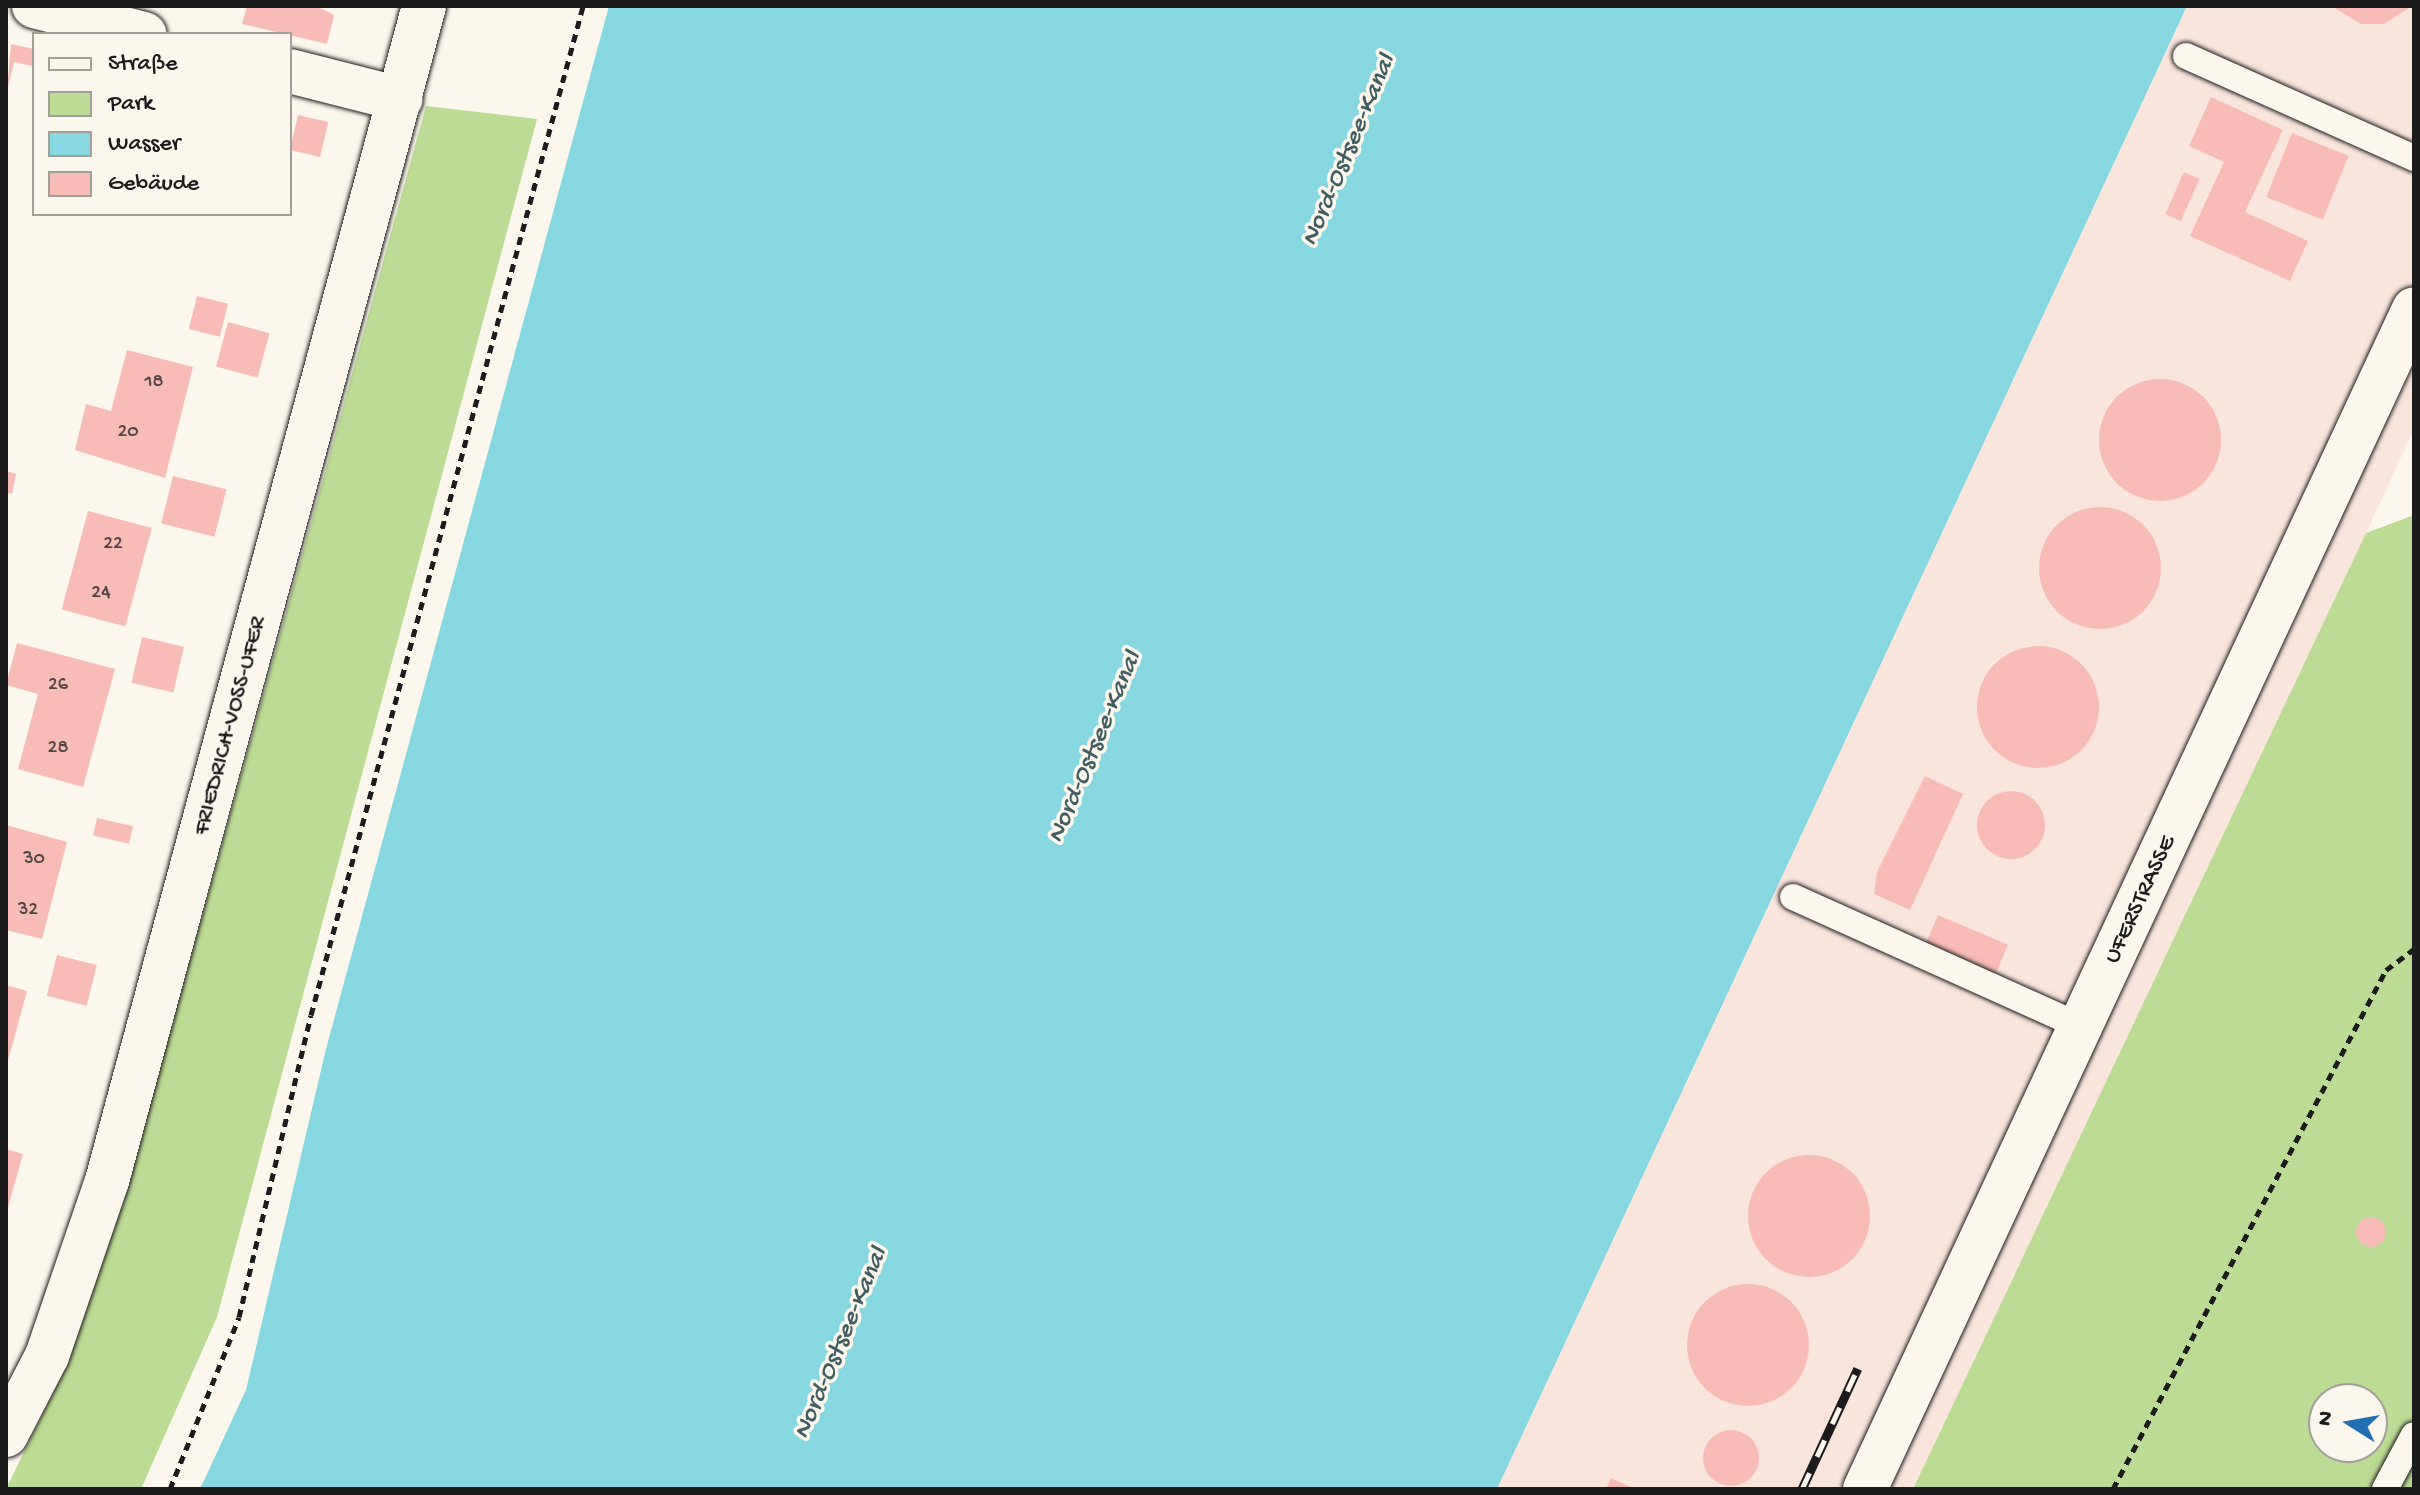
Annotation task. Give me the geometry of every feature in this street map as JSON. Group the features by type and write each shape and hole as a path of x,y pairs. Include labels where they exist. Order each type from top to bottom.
{"street":[{"path":"34,6 136,32"},
{"name":"FRIEDRICH-VOSS-UFER","path":"6,1435 47,1356 107,1181 424,6"},
{"path":"292,72 400,99"},
{"name":"UFERSTRASSE","path":"1865,1489 2414,309"}],"lane":[{"path":"2186,56 2414,158"},
{"path":"1793,897 2082,1027"},
{"path":"2385,1489 2414,1435"}],"path":[{"path":"170,1489 239,1317 289,1129 315,999 583,6"},
{"path":"2113,1489 2386,970 2414,949"}],"shaded area":[{"path":"2187,6 2414,6 2414,429 2366,533 1913,1489 1497,1489"}],"green space":[{"path":"426,106 537,119 217,1317 141,1489 6,1489 64,1370 127,1189"},
{"path":"2414,515 2414,1489 1913,1489 2366,533"}],"water":[{"name":"Nord-Ostsee-Kanal","path":"609,6 2187,6 1497,1489 200,1489 246,1390 326,1049"}],"building":[{"path":"247,6 316,6 334,15 327,44 292,36 292,32 276,32 242,24"},
{"path":"2331,6 2412,6 2384,24 2361,24"},
{"path":"11,44 32,49 32,66 14,62 7,91"},
{"path":"2211,97 2283,130 2245,212 2308,241 2290,281 2190,236 2224,162 2189,146"},
{"path":"298,115 328,122 320,157 292,151"},
{"path":"2292,133 2349,156 2323,220 2266,197"},
{"path":"2184,172 2200,179 2181,221 2165,214"},
{"path":"197,296 228,304 220,337 189,329"},
{"path":"228,322 270,333 258,378 216,366"},
{"path":"127,350 193,367 165,478 75,450 86,404 111,411"},
{"path":"2160,379 2183,384 2203,397 2216,417 2221,440 2216,463 2203,483 2183,496 2160,501 2137,496 2117,483 2104,463 2099,440 2104,417 2117,397 2137,384"},
{"path":"6,471 16,474 12,494 6,493"},
{"path":"173,476 226,489 215,537 161,524"},
{"path":"2100,507 2123,512 2143,525 2156,545 2161,568 2156,591 2143,611 2123,624 2100,629 2077,624 2057,611 2044,591 2039,568 2044,545 2057,525 2077,512"},
{"path":"88,511 152,528 125,627 62,610"},
{"path":"142,637 184,647 173,692 131,683"},
{"path":"17,643 115,669 83,787 18,769 38,694 6,685"},
{"path":"2038,646 2061,651 2081,664 2094,684 2099,707 2094,730 2081,750 2061,763 2038,768 2015,763 1995,750 1982,730 1977,707 1982,684 1995,664 2015,651"},
{"path":"1925,776 1963,794 1910,910 1874,894 1877,872"},
{"path":"2004,791 2018,791 2030,796 2040,806 2045,825 2040,844 2030,854 2018,859 2004,859 1992,854 1982,844 1977,832 1977,818 1982,806 1992,796"},
{"path":"97,818 133,826 129,844 93,836"},
{"path":"6,825 67,842 42,939 6,930"},
{"path":"1938,915 2008,945 1995,976 1925,946"},
{"path":"57,955 97,965 87,1006 47,996"},
{"path":"6,985 27,991 7,1064 6,1063"},
{"path":"6,1149 23,1154 7,1211 6,1211"},
{"path":"1809,1155 1832,1160 1852,1173 1865,1193 1870,1216 1865,1239 1852,1259 1832,1272 1809,1277 1786,1272 1766,1259 1753,1239 1748,1216 1753,1193 1766,1173 1786,1160"},
{"path":"2371,1217 2377,1218 2385,1226 2385,1238 2377,1246 2371,1247 2365,1246 2357,1238 2356,1232 2357,1226 2365,1218"},
{"path":"1748,1284 1771,1289 1791,1302 1804,1322 1809,1345 1804,1368 1791,1388 1771,1401 1748,1406 1725,1401 1705,1388 1692,1368 1687,1345 1692,1322 1705,1302 1725,1289"},
{"path":"1731,1430 1751,1438 1759,1458 1751,1478 1731,1486 1711,1478 1703,1458 1711,1438"},
{"path":"1611,1478 1635,1489 1606,1489"}],"railway":[{"path":"1802,1489 1858,1368"}]}
